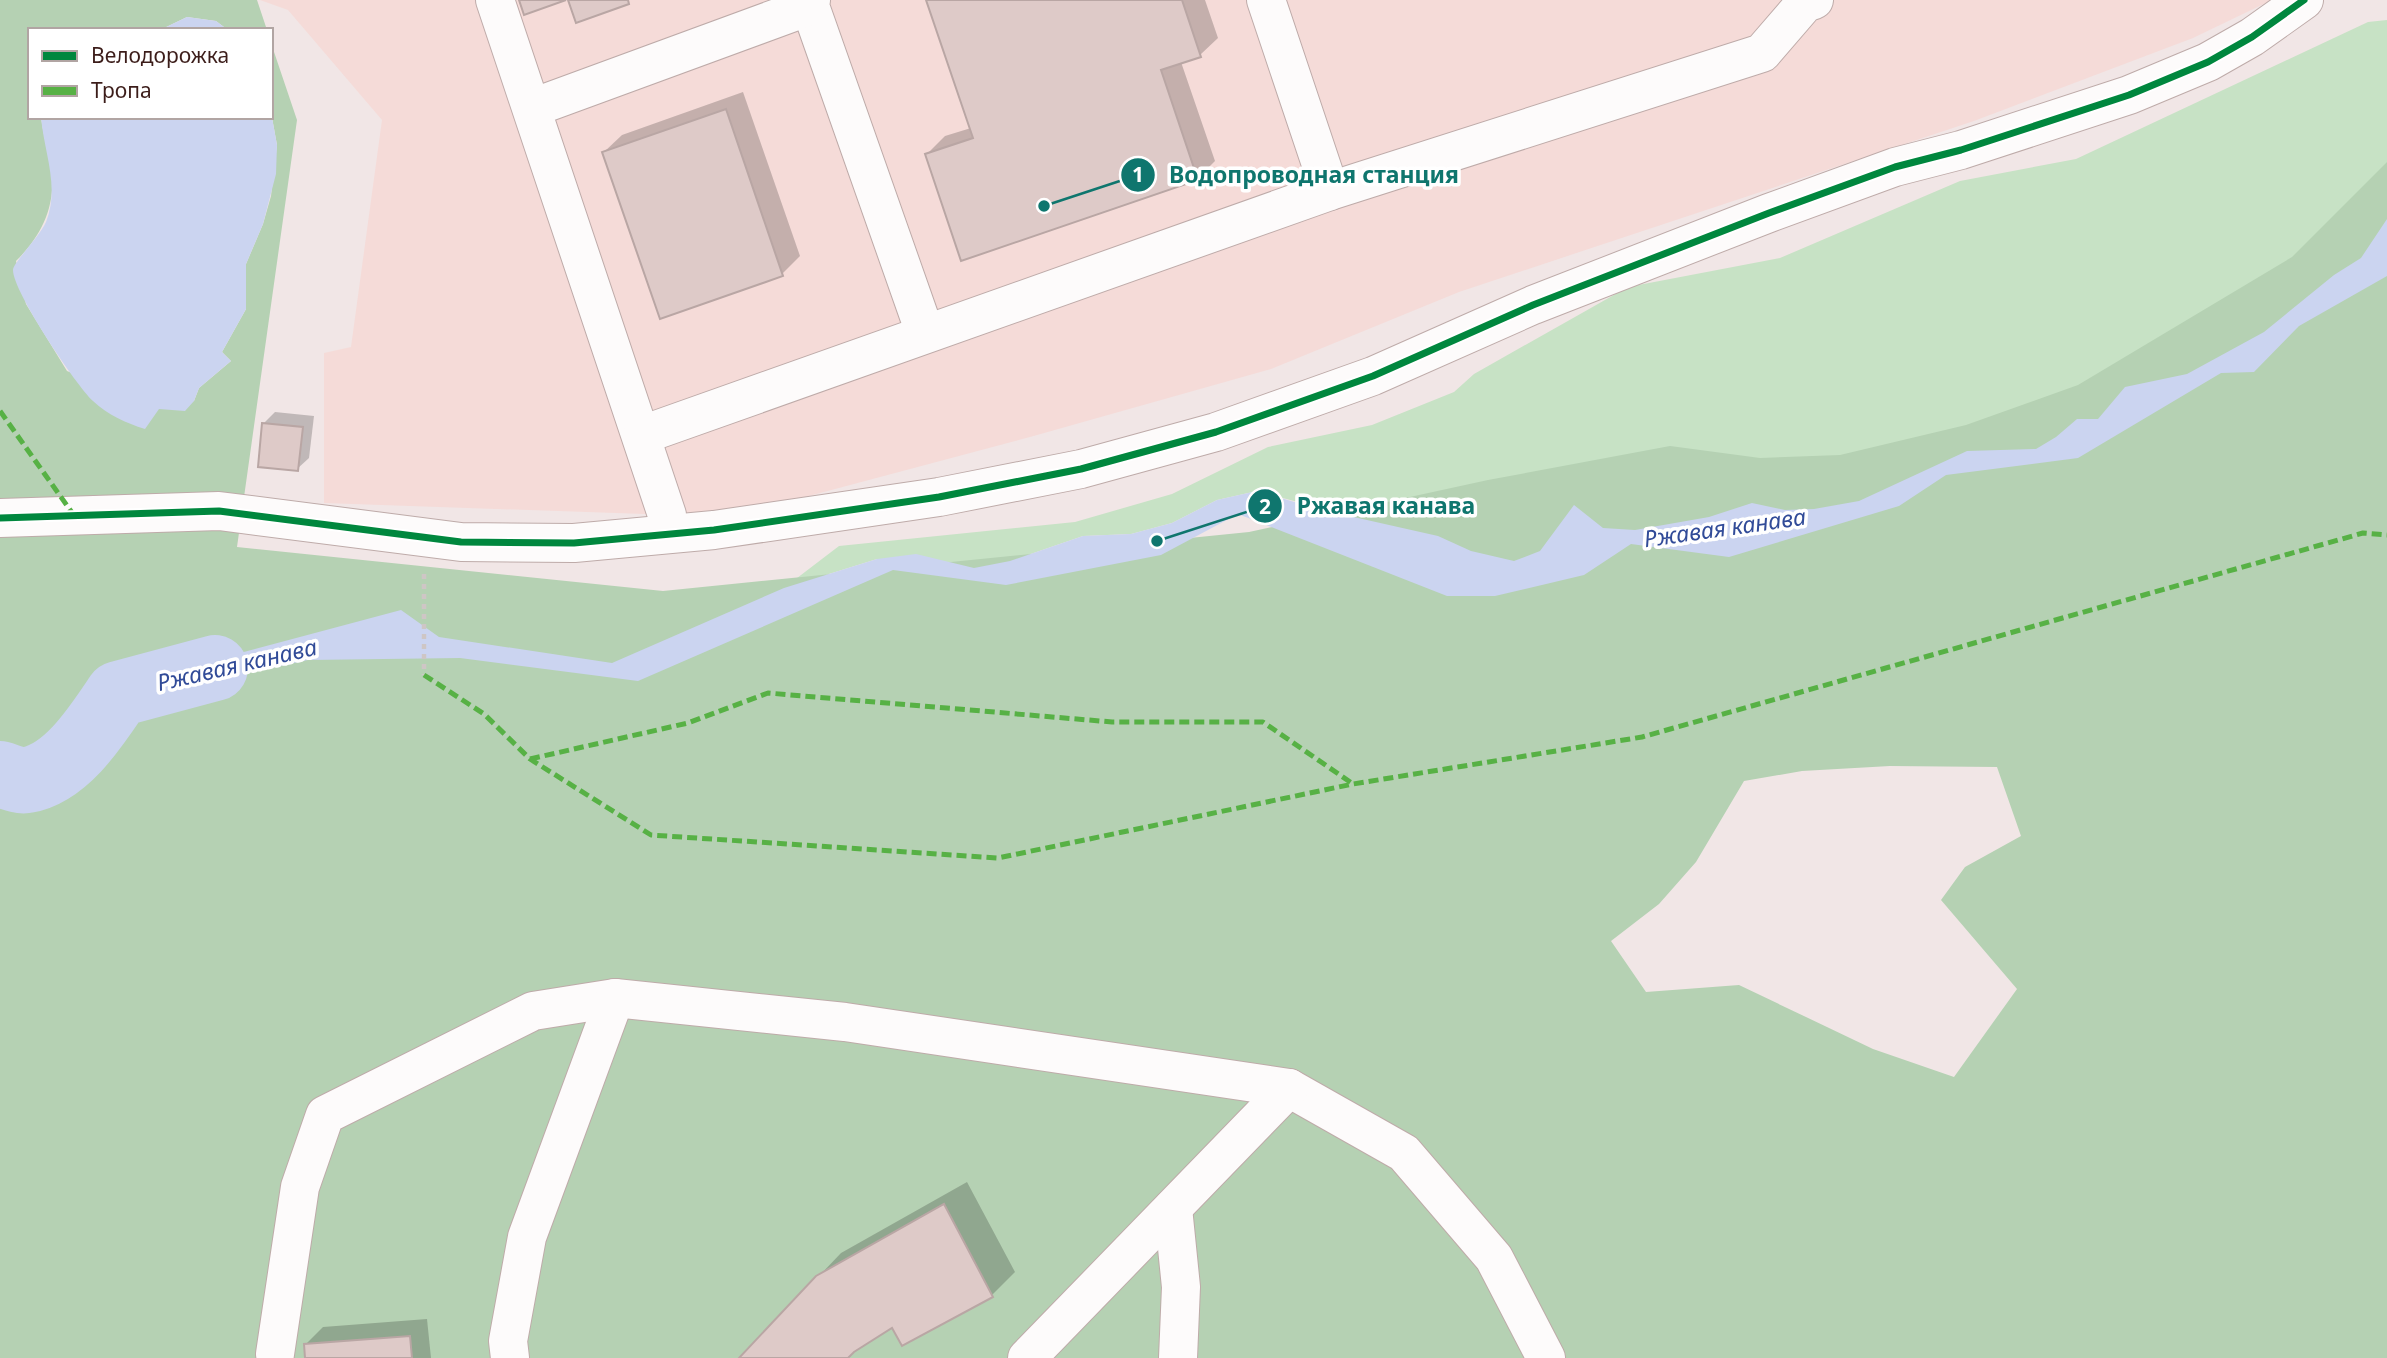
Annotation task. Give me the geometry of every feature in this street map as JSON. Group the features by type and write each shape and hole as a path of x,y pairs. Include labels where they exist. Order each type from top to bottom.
{"street":[{"path":"495,0 642,435 667,515 666,534"},
{"path":"1266,0 1330,191"},
{"path":"0,518 219,511 461,542 574,543 714,530 939,497 1080,469 1216,432 1373,376 1533,305 1781,209 1895,167 1961,150 2129,94 2208,62 2252,37 2304,0"},
{"path":"642,435 1330,191 1762,53 1808,1"},
{"path":"532,108 810,3 925,333"},
{"path":"510,1358 508,1341 527,1237 615,998"},
{"path":"275,1354 300,1187 325,1115 533,1011 615,998 845,1022 1289,1088 1404,1153 1494,1258 1546,1358"},
{"path":"1027,1358 1289,1088"},
{"path":"1173,1208 1181,1287 1178,1358"}],"path":[{"path":"424,620 424,675"}],"shaded area":[{"path":"260,0 2272,0 2193,38 1974,121 1459,292 1271,369 730,517 324,503 324,353 351,347 382,120 288,10"}],"green space":[{"path":"0,0 257,0 266,28 225,28 216,21 187,17 164,28 28,28 28,119 41,119 51,167 52,194 40,230 16,261 26,304 67,371 158,408 194,401 199,388 231,361 222,352 246,309 246,264 263,224 271,196 277,145 272,119 273,49 297,120 237,547 663,591 1249,532 1488,480 1670,446 1760,458 1840,455 1966,425 2078,385 2292,257 2387,162 2387,1358 0,1358","holes":["1890,766 1997,767 2021,836 1965,867 1941,900 2017,989 1954,1077 1873,1049 1739,985 1646,992 1611,941 1659,904 1696,862 1744,781 1802,771"]},
{"path":"2387,20 2387,219 2216,360 1515,561 1257,491 1217,500 1172,523 1131,534 1083,536 1010,561 974,568 877,559 784,588 839,546 1075,522 1172,494 1268,447 1372,425 1454,392 1474,374 1628,287 1780,258 1960,181 2076,159 2368,22"}],"water":[{"path":"187,17 216,21 225,28 164,28"},
{"path":"41,119 272,119 277,145 276,174 263,224 246,264 246,309 222,352 231,361 199,388 194,401 185,411 159,409 145,429 105,410 85,392 47,338 16,281 14,267 43,228 50,209 50,170"},
{"path":"2387,219 2387,276 2299,326 2254,372 2221,373 2078,458 1946,475 1899,506 1729,557 1631,544 1584,575 1495,596 1447,596 1238,514 1161,555 1006,585 893,570 638,681 460,658 308,660 128,698 45,784 0,777 0,764 32,767 142,679 401,610 439,637 612,663 784,588 877,559 916,554 974,568 1010,561 1083,536 1131,534 1172,523 1217,500 1257,491 1318,509 1438,536 1471,551 1514,561 1540,551 1574,505 1603,528 1635,530 1709,517 1752,503 1785,510 1814,509 1859,501 1967,451 2036,449 2056,437 2077,419 2098,419 2125,387 2187,374 2264,332 2334,275 2361,258"}],"building":[{"path":"519,0 566,0 524,15"},
{"path":"568,0 628,0 629,4 576,23"},
{"path":"926,0 1182,0 1201,57 1161,70 1198,180 961,261 925,154 973,138"},
{"path":"726,109 783,276 660,319 602,152"},
{"path":"262,423 303,427 298,471 258,467"},
{"path":"944,1204 993,1297 902,1346 892,1328 848,1358 739,1358 816,1276"},
{"path":"410,1336 412,1358 305,1358 304,1344"}],"waterway":[{"name":"Ржавая канава","path":"0,774 17,780 42,776 80,746 118,694 215,668"}],"marked path":[{"path":"0,411 73,514"},
{"path":"424,675 484,714 530,759 651,835 998,858 1353,784 1642,737 2363,533 2387,535"},
{"path":"530,759 688,723 768,693 1112,722 1263,722 1353,784"}],"cycle path":[{"path":"0,518 219,511 461,542 574,543 714,530 939,497 1081,469 1216,432 1373,376 1533,305 1895,167 1961,150 2129,95 2208,62 2252,37 2304,0"}],"place":[{"name":"Водопроводная станция","path":"1044,206"},
{"name":"Ржавая канава","path":"1157,541"}]}
